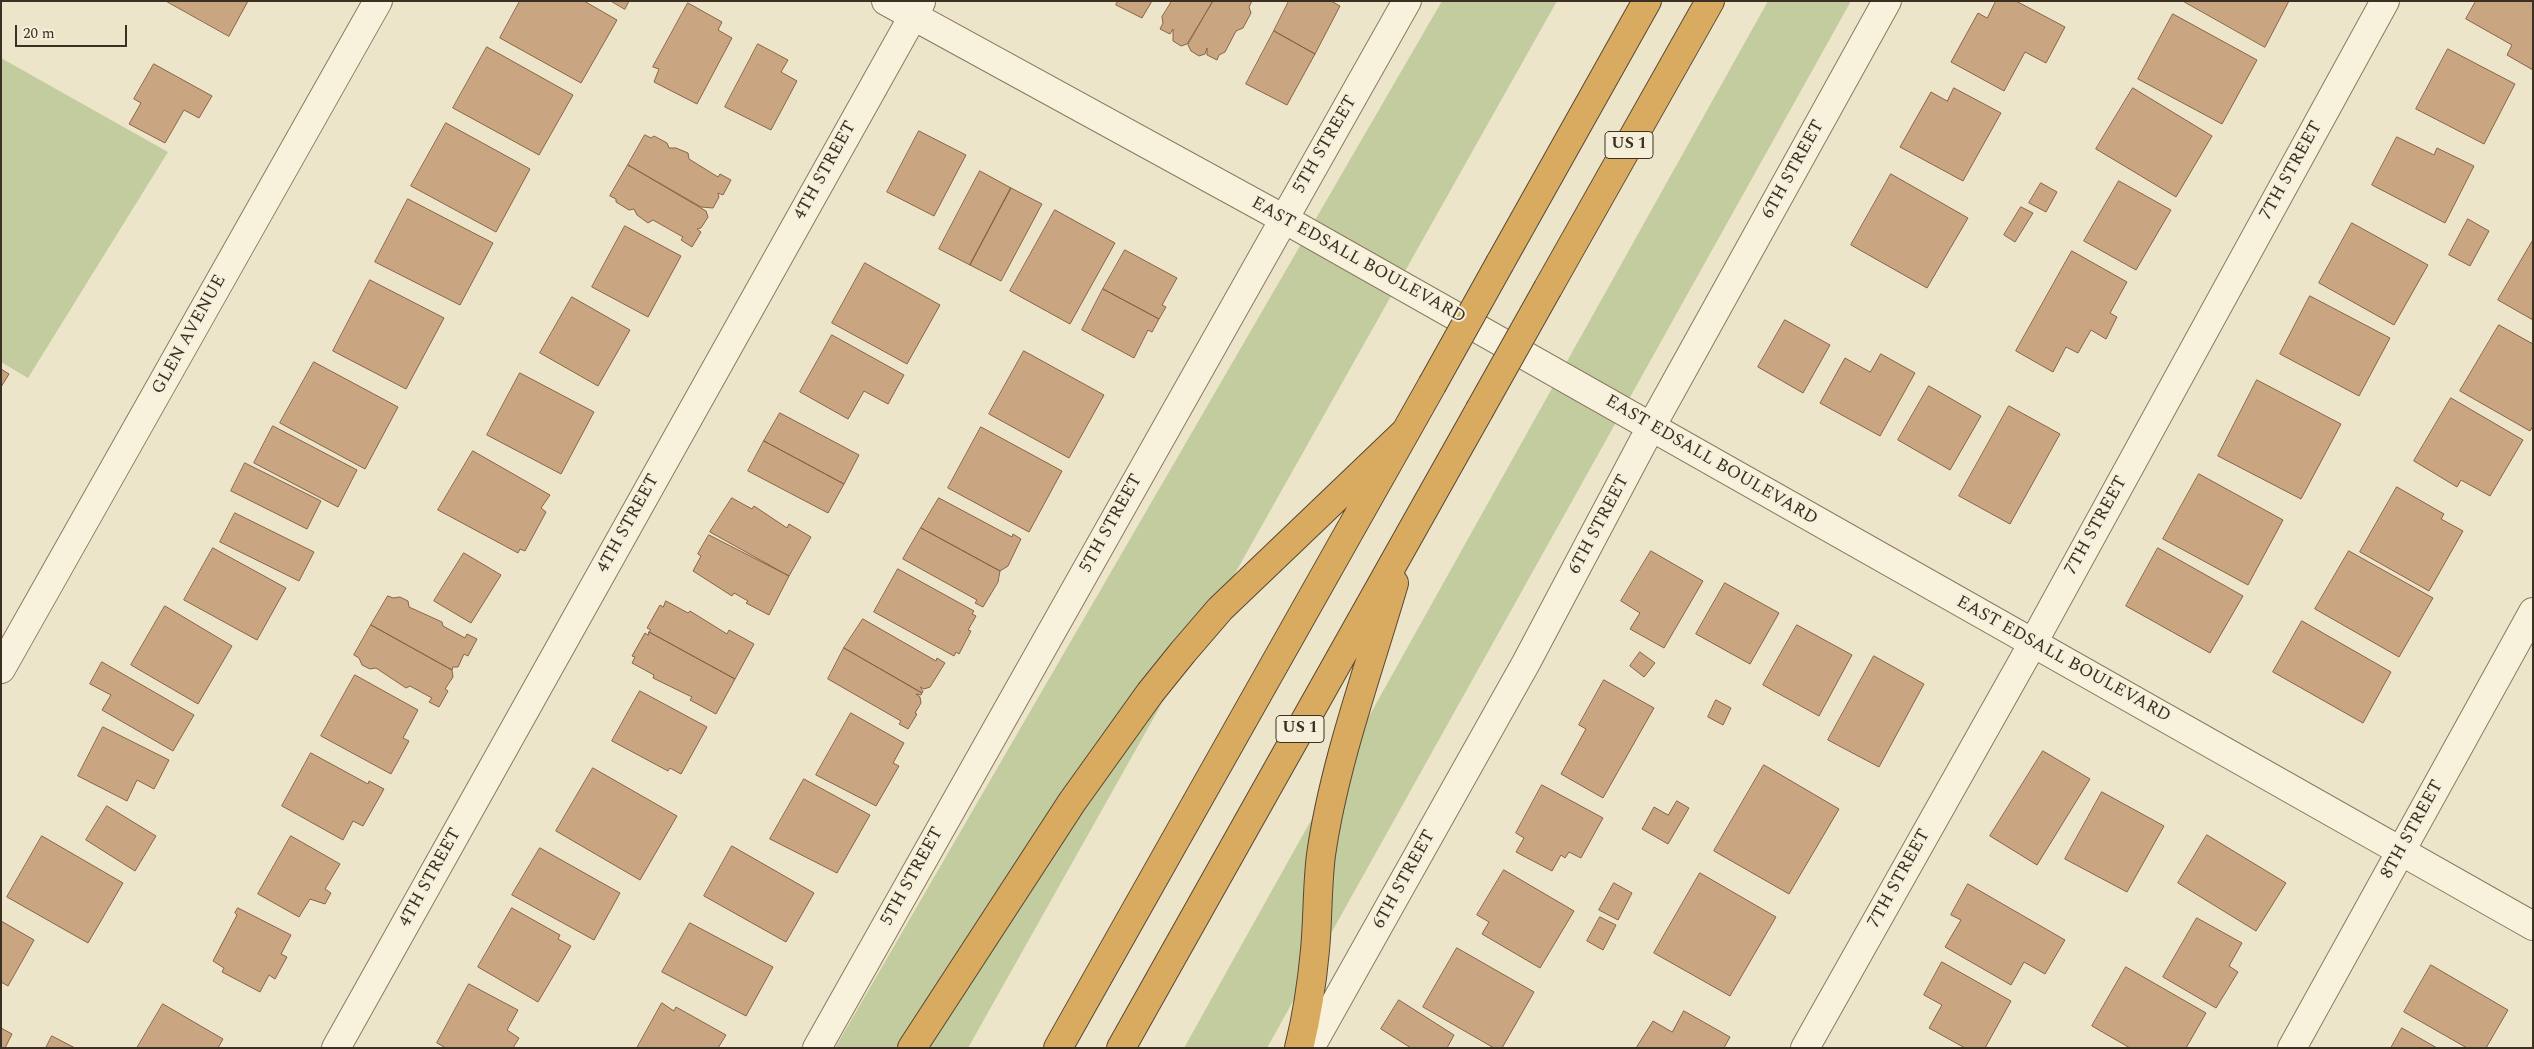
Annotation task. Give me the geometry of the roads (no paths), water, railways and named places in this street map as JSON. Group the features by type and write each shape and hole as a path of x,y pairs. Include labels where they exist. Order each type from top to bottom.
{"highway":[{"path":"1058,1048 1647,1"},
{"name":"US 1","path":"1121,1048 1710,1"},
{"path":"912,1048 1072,802 1178,659 1220,610 1403,434"},
{"path":"1299,1048 1306,1020 1315,951 1321,856 1328,821 1342,758 1408,537"}],"street":[{"name":"GLEN AVENUE","path":"1,669 378,1"},
{"name":"EAST EDSALL BOULEVARD","path":"886,1 917,9 1284,219 2533,926"},
{"name":"5TH STREET","path":"817,1048 1407,1"},
{"name":"6TH STREET","path":"1310,1048 1521,671 1651,426 1888,1"},
{"name":"7TH STREET","path":"1806,1048 2033,643 2385,1"},
{"name":"4TH STREET","path":"336,1048 917,9"},
{"name":"8TH STREET","path":"2292,1048 2533,612"}]}
